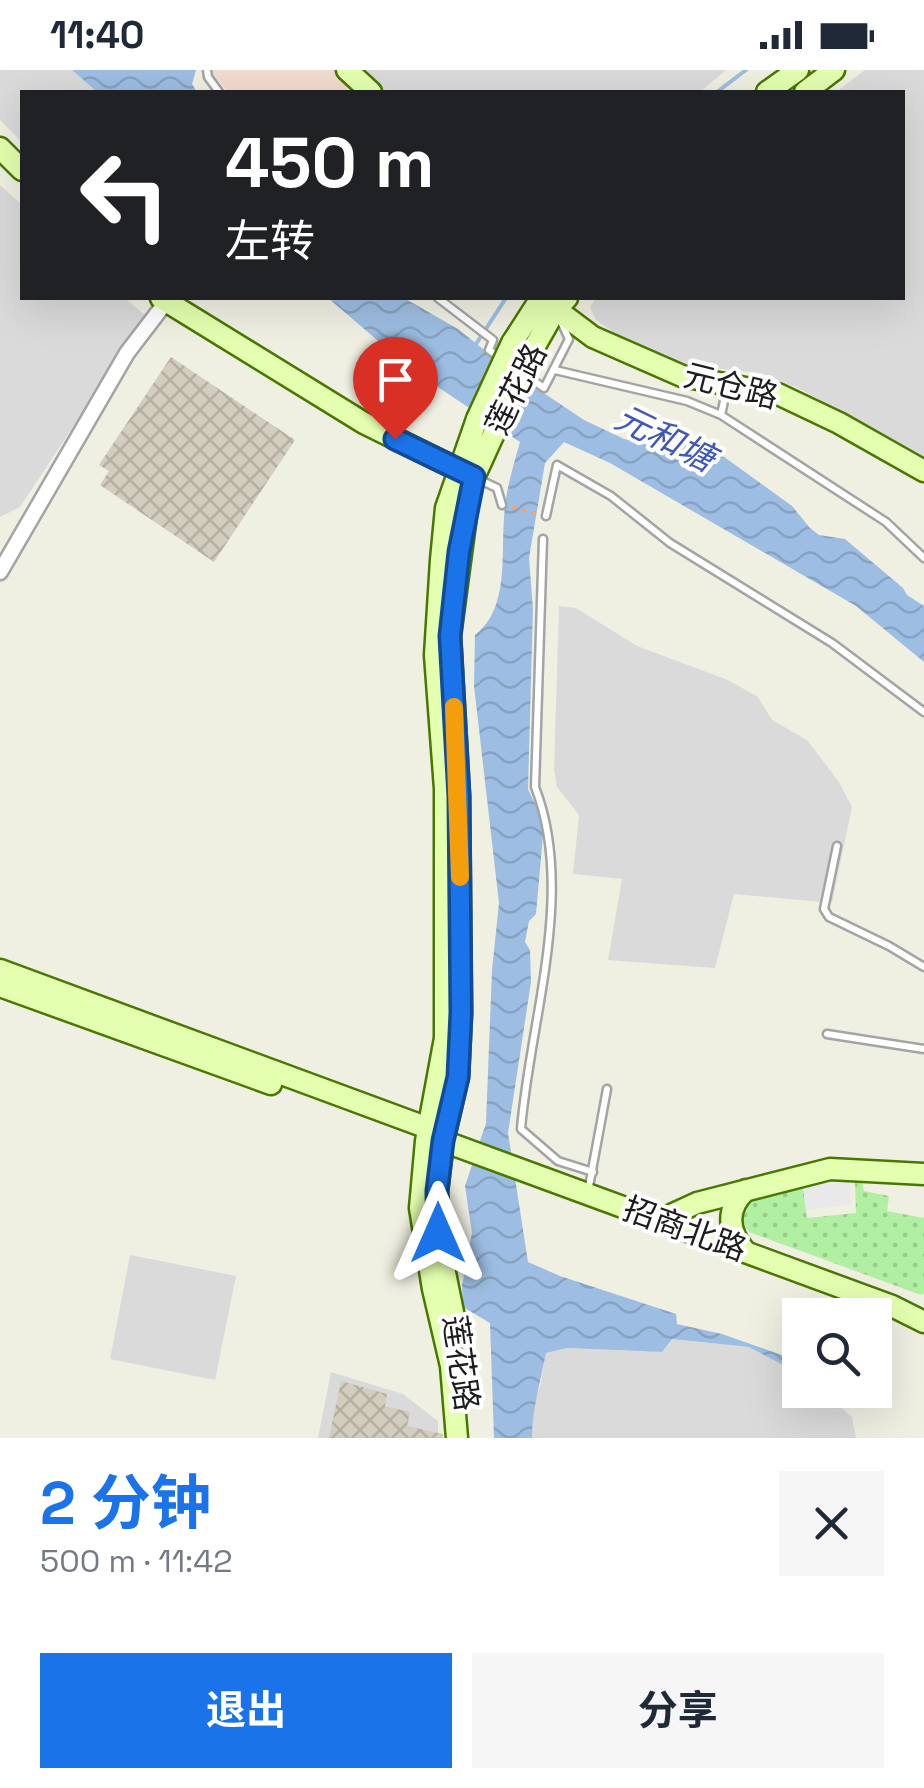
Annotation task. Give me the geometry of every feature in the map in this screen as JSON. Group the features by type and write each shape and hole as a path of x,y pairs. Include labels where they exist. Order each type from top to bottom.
{"street":[{"path":"347,70 368,90"},
{"path":"770,90 798,70"},
{"path":"808,90 834,70"},
{"path":"0,148 20,168"},
{"path":"0,572 127,353 164,300 364,423 466,474"},
{"name":"莲花路","path":"466,474 496,429 552,300"},
{"name":"莲花路","path":"457,1438 451,1366 420,1208 458,1077 459,796 450,636 466,474 477,419 503,342 552,300"},
{"name":"元仓路","path":"552,300 593,338 682,376 778,394 924,472"},
{"name":"招商北路","path":"0,970 440,1139 892,1306 924,1322"},
{"name":"招商北路","path":"0,986 440,1139"},
{"name":"莲花路","path":"440,1139 438,1233 464,1362 471,1438"},
{"path":"660,1220 678,1210 746,1190 830,1170 924,1174"},
{"path":"745,1251 736,1242 730,1222 732,1207 746,1190"}],"lane":[{"path":"441,300 503,342"},
{"path":"503,342 489,350 544,388 568,339 552,300"},
{"path":"555,370 687,401 720,415 886,522 924,558"},
{"path":"720,415 728,384"},
{"path":"546,516 556,464 610,496 670,543 832,643 924,712"},
{"path":"466,474 497,488 502,504"},
{"path":"542,539 535,787 548,820 551,896 521,1129 558,1161 594,1172"},
{"path":"837,846 824,909 828,917 924,967"},
{"path":"827,1034 924,1049"},
{"path":"588,1193 607,1089"}],"path":[{"path":"502,504 546,516"}],"shaded area":[{"path":"0,70 72,70 95,90 20,90 20,140 0,120"},
{"path":"334,70 357,90 226,90 211,72"},
{"path":"363,70 726,70 702,90 385,90"},
{"path":"865,70 924,70 924,458 798,388 761,373 680,365 638,350 596,320 590,307 595,300 905,300 905,90 839,90"},
{"path":"0,185 20,203 20,300 127,300 146,316 20,507 0,517"},
{"path":"559,606 576,608 637,646 728,680 758,697 772,720 807,740 839,782 852,807 832,903 734,894 715,968 608,960 622,879 573,874 579,815 557,787 554,770"},
{"path":"849,1181 852,1204 806,1210 803,1187"},
{"path":"130,1255 236,1276 215,1380 110,1359"},
{"path":"671,1339 749,1347 782,1364 782,1408 842,1408 852,1417 856,1438 532,1438 534,1397 540,1387 546,1353 567,1348 661,1352"},
{"path":"331,1372 403,1394 438,1421 438,1438 318,1438"}],"green space":[{"path":"855,1181 862,1182 864,1191 889,1196 887,1211 924,1218 921,1295 749,1232 743,1218 743,1208 756,1196 803,1187 807,1218 856,1213"}],"water":[{"path":"72,70 196,70 192,84 196,90 95,90"},
{"path":"330,300 407,300 458,329 508,369 584,420 624,439 666,448 671,441 678,440 696,447 699,441 709,446 792,506 819,535 845,539 924,606 924,662 856,606 610,463 564,442 545,463 529,558 533,609 528,789 544,823 536,914 529,921 525,942 530,950 531,982 508,1133 528,1262 676,1314 677,1324 722,1334 782,1355 782,1364 749,1347 672,1339 662,1352 567,1348 546,1353 532,1438 494,1438 490,1323 463,1307 462,1285 472,1233 465,1186 486,1123 492,970 499,903 474,686 475,635 486,624 498,597 506,499 520,442 411,369"}],"building":[{"path":"171,357 295,440 214,562 100,485 109,471 99,465"},
{"path":"341,1381 387,1394 385,1406 410,1412 407,1426 443,1434 443,1438 329,1438"}],"waterway":[{"path":"720,90 746,70"},
{"path":"476,344 505,300"}],"slow traffic":[{"path":"454,707 460,877"}],"route":[{"path":"395,439 474,477 459,552 450,636 459,796 461,1013 458,1077 443,1141 437,1191 438,1233"}],"water label":[{"name":"元和塘","path":"665,438"}]}
